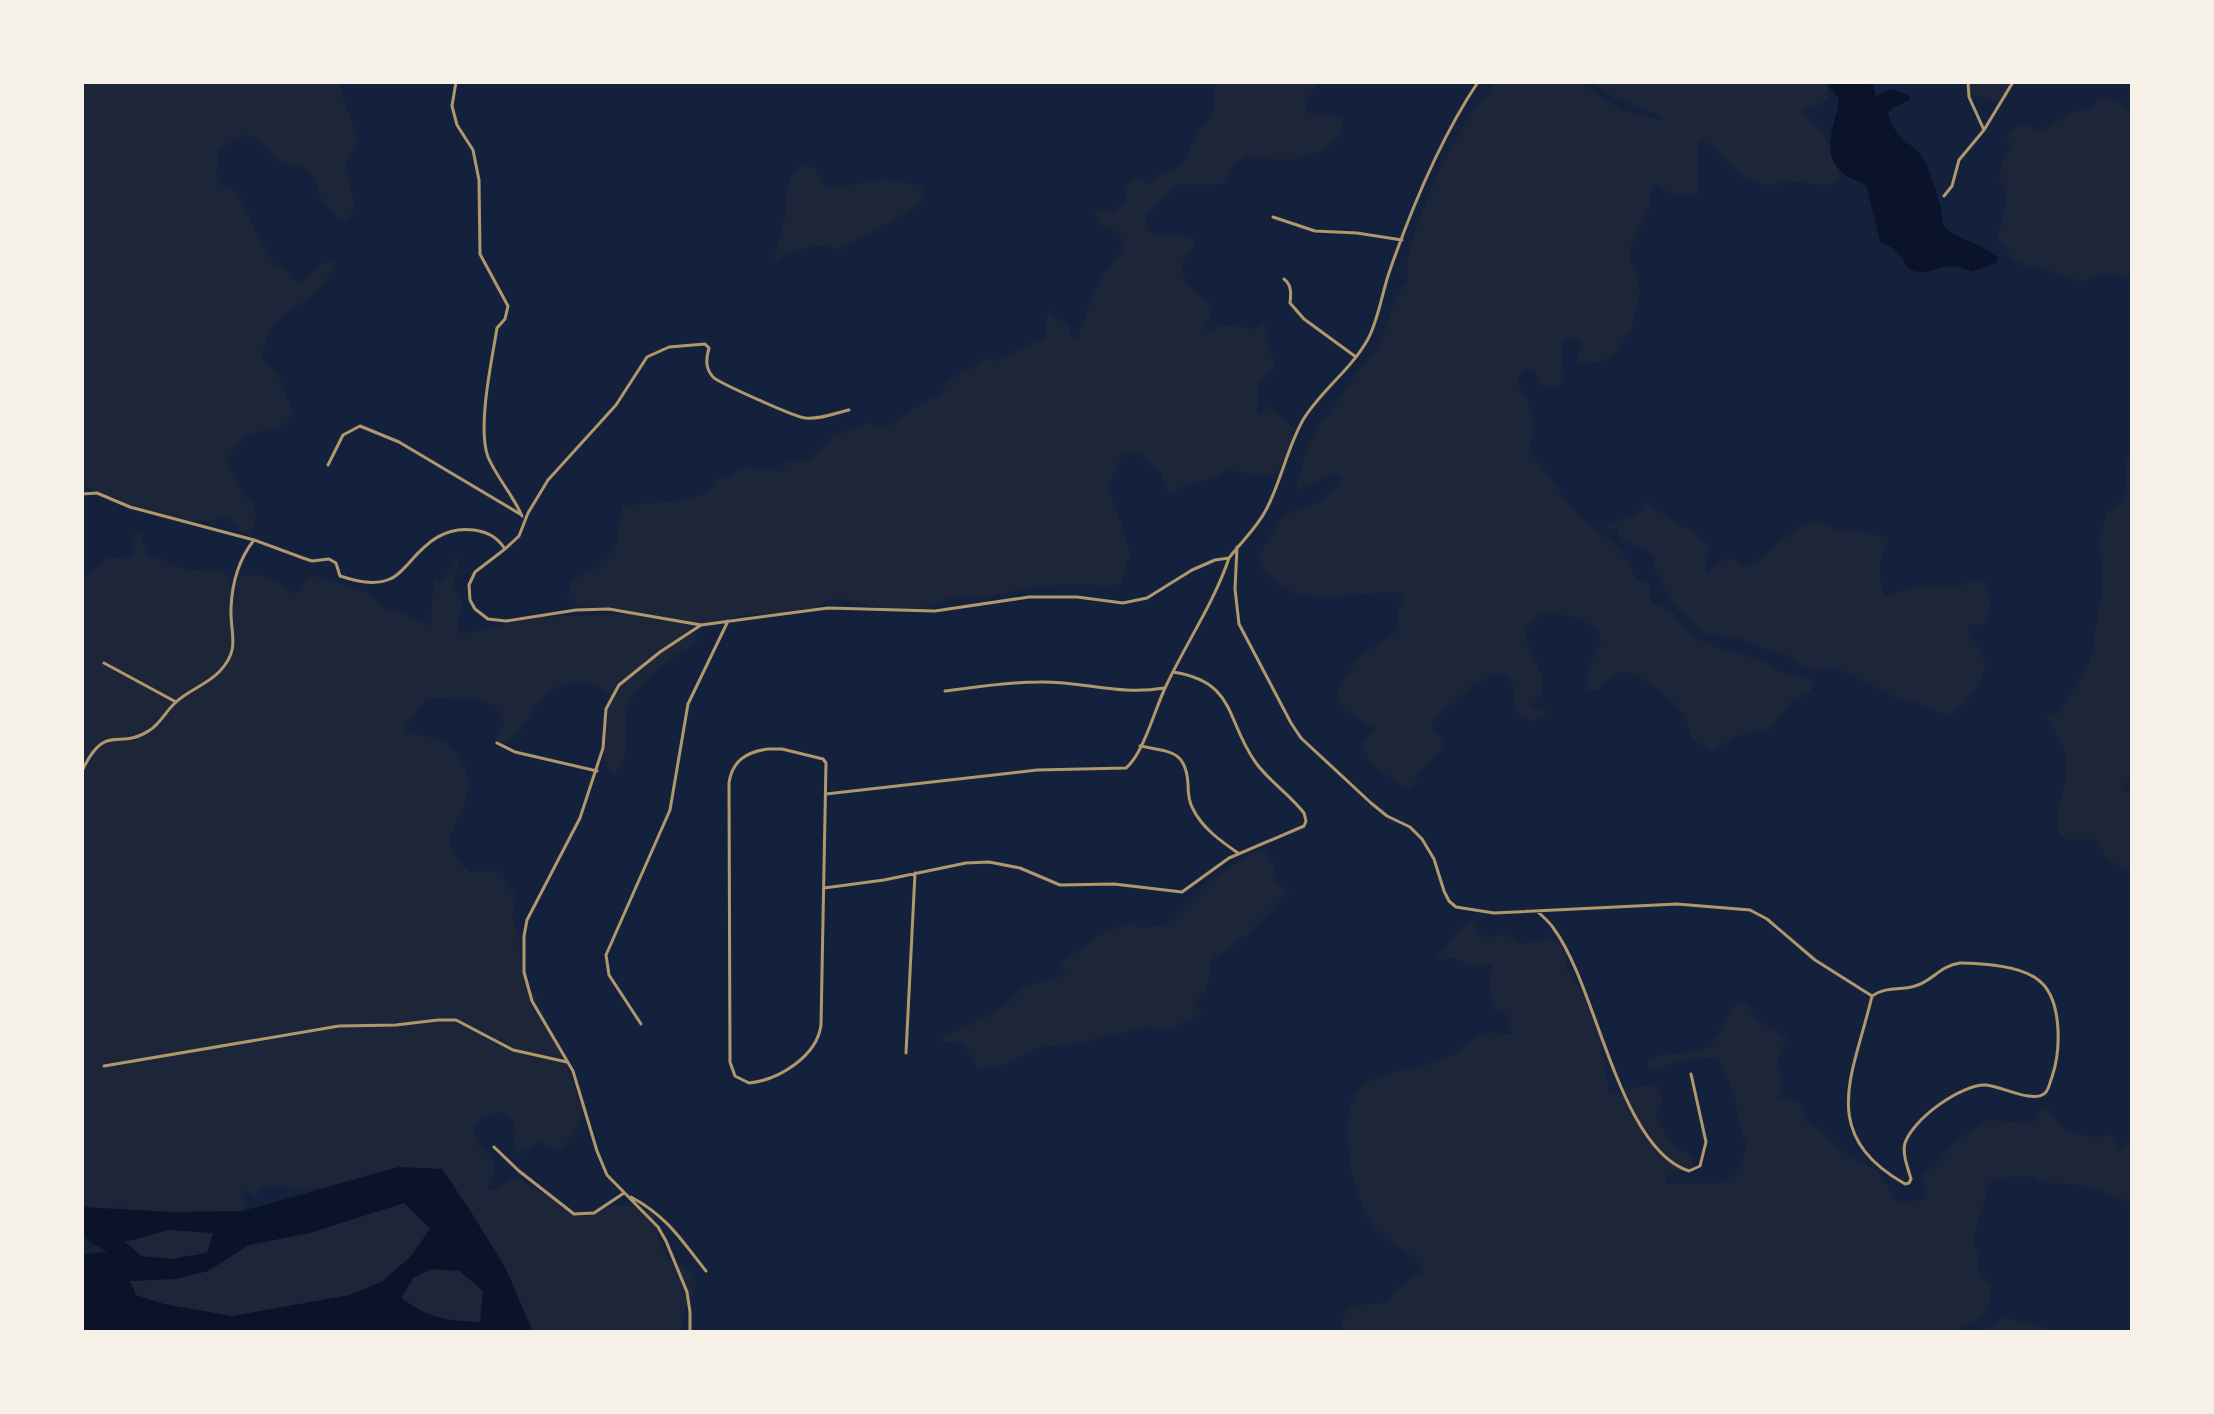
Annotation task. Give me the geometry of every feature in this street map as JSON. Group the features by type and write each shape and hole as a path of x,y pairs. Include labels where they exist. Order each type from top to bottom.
{"street":[{"path":"456,82 452,106 457,125 473,150 479,180 480,254 508,306 505,319 497,328 485,422 485,446 496,473 524,518"},
{"path":"825,794 1037,770 1121,770 1130,766 1164,688 1220,583 1229,558 1267,509 1301,423 1319,396 1356,357 1368,339 1402,240 1439,150 1459,110 1478,82"},
{"path":"1968,82 1969,97 1984,130"},
{"path":"1944,196 1952,186 1959,160 1984,130 2013,82"},
{"path":"1273,217 1315,231 1402,240"},
{"path":"1284,279 1291,292 1290,303 1304,319 1356,357"},
{"path":"849,410 809,419 792,416 733,386 718,382 710,374 706,359 709,348 705,344 669,347 653,353 643,362 616,405 548,480 524,518 519,536 475,572 469,585 470,600 475,609 488,619 506,621 576,610 609,609 701,625 828,608 935,611 1029,597 1077,597 1123,603 1147,598 1192,570 1215,560 1229,558"},
{"path":"328,465 343,435 360,426 399,442 524,518"},
{"path":"82,494 97,493 130,507 254,540 312,561 329,559 336,563 340,576 369,583 394,578 426,545 446,532 463,529 481,532 497,538 505,549"},
{"path":"82,771 90,755 102,742 148,732 176,702 211,680 229,660 234,647 231,611 237,573 242,555 254,540"},
{"path":"1237,547 1235,589 1239,624 1291,723 1301,738 1371,803 1387,816 1410,827 1422,839 1434,859 1444,891 1456,907 1478,912 1677,904 1750,910 1767,919 1815,960 1872,996"},
{"path":"641,1024 609,975 606,955 670,810 689,699 728,621"},
{"path":"701,625 660,652 619,685 606,709 603,748 580,818 527,920 524,972 532,1001 573,1071 603,1167 625,1193 669,1223 706,1271"},
{"path":"104,663 176,702"},
{"path":"824,888 966,863 989,862 1020,868 1060,885 1114,884 1188,891 1217,865 1238,853 1304,826 1306,818 1295,801 1257,764 1225,702 1212,684 1190,674 1173,672"},
{"path":"945,691 1040,682 1078,684 1115,691 1142,692 1164,688"},
{"path":"497,743 515,752 597,771"},
{"path":"1140,746 1174,753 1182,760 1187,769 1191,807 1218,839 1238,853"},
{"path":"782,749 824,760 824,888 821,1025 817,1041 805,1056 773,1077 753,1083 742,1081 732,1072 730,1062 730,774 748,753 782,749"},
{"path":"906,1053 915,873"},
{"path":"1537,911 1555,929 1586,992 1630,1109 1664,1155 1678,1168 1689,1171 1700,1166 1706,1142 1691,1074"},
{"path":"1960,963 1982,964 2035,977 2043,984 2050,998 2059,1040 2048,1088 2045,1093 2032,1097 2001,1088 1976,1086 1944,1101 1927,1115 1906,1140 1904,1152 1911,1182 1905,1184 1887,1172 1861,1147 1847,1106 1850,1075 1872,996 1895,987 1915,987 1941,968 1960,963"},
{"path":"104,1066 339,1026 396,1025 438,1020 456,1020 513,1050 567,1062"},
{"path":"494,1147 529,1180 574,1214 594,1213 625,1193"},
{"path":"631,1197 642,1214 661,1232 683,1281 690,1312 690,1332"}],"shaded area":[{"path":"82,82 341,82 341,93 358,138 347,162 353,207 347,220 338,218 319,196 315,181 306,168 280,161 254,136 246,135 226,144 220,151 216,170 221,186 232,189 241,197 255,231 276,266 285,268 293,280 299,283 327,261 332,260 335,264 307,300 289,310 277,322 265,343 263,360 278,375 293,412 290,419 281,427 247,436 228,458 227,462 243,495 254,502 256,519 251,535 240,531 227,517 206,521 169,519 85,486 82,482"},
{"path":"1215,82 1318,82 1305,103 1306,111 1336,116 1344,122 1339,135 1330,145 1305,157 1275,160 1248,155 1233,164 1223,184 1178,185 1156,204 1145,219 1147,228 1154,235 1186,236 1195,241 1185,258 1182,273 1190,286 1212,307 1204,330 1214,331 1222,325 1256,329 1262,322 1268,329 1267,345 1274,368 1257,387 1257,415 1270,407 1294,429 1290,447 1278,472 1267,476 1228,470 1214,478 1190,483 1168,495 1160,472 1138,453 1125,453 1106,489 1131,554 1122,582 1110,588 1089,584 1037,586 992,596 951,596 929,607 904,610 881,609 832,599 800,614 751,614 691,626 689,630 697,643 663,664 634,695 626,719 625,754 616,773 611,773 607,766 601,736 608,718 610,694 594,685 575,683 552,690 503,746 497,745 494,740 504,723 491,704 482,700 427,698 407,723 406,733 445,740 466,771 468,792 452,834 453,852 470,872 502,871 506,886 516,895 512,920 520,938 519,949 527,985 537,998 535,1007 544,1013 545,1025 558,1042 582,1108 579,1128 559,1151 540,1142 520,1153 514,1147 515,1130 510,1118 499,1112 481,1118 474,1127 478,1145 496,1168 487,1189 495,1190 519,1178 572,1210 626,1206 654,1215 657,1234 666,1255 689,1271 695,1280 696,1288 686,1307 681,1332 516,1332 394,1169 312,1189 266,1187 260,1189 256,1198 245,1188 245,1206 230,1225 241,1243 404,1203 431,1227 430,1235 390,1281 348,1296 201,1327 136,1295 124,1281 132,1257 121,1239 169,1230 184,1231 125,1213 121,1206 101,1210 82,1204 82,575 90,573 110,557 129,559 133,554 132,539 139,531 149,558 164,559 172,566 190,570 220,569 225,572 231,585 240,575 264,577 295,594 308,577 317,576 367,592 385,609 404,614 427,626 431,624 434,576 439,582 442,581 457,557 459,565 452,588 463,604 457,620 463,634 534,617 629,614 585,607 567,595 573,579 596,568 616,547 622,506 698,497 709,491 719,477 728,478 746,467 780,472 789,461 809,460 834,436 870,423 887,427 937,396 953,377 973,368 983,359 997,361 1032,343 1045,340 1049,311 1068,325 1072,339 1076,338 1099,282 1125,244 1119,233 1097,222 1095,212 1113,212 1124,204 1127,197 1124,188 1133,179 1139,178 1148,185 1162,172 1176,169 1181,164 1197,134 1213,114"},
{"path":"1494,82 1580,82 1623,111 1663,120 1658,115 1611,96 1591,82 1825,82 1828,99 1818,106 1802,109 1834,154 1837,182 1782,182 1773,185 1757,182 1740,174 1715,148 1699,140 1699,193 1676,195 1653,184 1648,210 1630,247 1629,259 1638,277 1640,291 1632,328 1614,354 1603,361 1576,365 1582,342 1569,337 1562,344 1564,378 1558,387 1543,387 1533,369 1526,369 1517,379 1533,421 1528,453 1573,509 1623,554 1635,576 1651,585 1651,602 1671,611 1693,636 1710,645 1814,681 1811,691 1792,701 1768,729 1734,737 1712,751 1693,738 1685,717 1673,703 1635,675 1618,673 1599,690 1588,691 1590,665 1602,642 1598,633 1578,618 1542,613 1530,622 1526,632 1543,684 1541,694 1528,709 1545,708 1547,711 1543,717 1532,721 1517,712 1509,676 1499,673 1472,684 1433,719 1431,728 1443,741 1443,747 1418,772 1411,789 1375,766 1362,745 1375,729 1343,708 1337,696 1341,684 1359,657 1395,633 1399,625 1397,610 1406,596 1391,593 1328,596 1294,592 1267,574 1257,558 1283,516 1321,501 1341,479 1334,473 1300,489 1296,487 1305,453 1319,427 1382,338 1395,300 1409,279 1407,265 1411,245 1429,195 1464,125 1491,91"},
{"path":"1825,82 1867,82 1873,85 1876,96 1890,89 1909,95 1910,99 1888,112 1900,136 1927,166 1944,226 1992,253 1998,258 1996,263 1972,272 1952,266 1927,272 1914,271 1894,250 1880,241 1866,185 1848,177 1833,159 1830,140 1839,99"},
{"path":"1967,82 2016,82 2005,99 1997,103 1967,92"},
{"path":"2097,98 2116,100 2132,111 2132,277 2103,274 2082,282 2025,266 2012,258 1996,237 2002,225 2007,191 1999,179 2003,161 2012,149 2007,137 2012,129 2023,125 2042,131 2071,113 2091,109 2096,105"},
{"path":"804,163 815,169 827,189 882,179 920,185 925,193 918,206 840,249 822,246 806,248 774,262 790,180"},
{"path":"2132,451 2132,776 2121,790 2132,792 2132,872 2109,861 2095,839 2068,840 2060,834 2057,817 2067,765 2062,746 2047,717 2060,713 2091,659 2103,585 2099,535 2108,511 2123,501 2125,466"},
{"path":"1645,502 1709,544 1706,573 1728,556 1742,566 1751,564 1791,532 1813,522 1840,531 1857,530 1887,537 1880,568 1885,596 1916,587 1961,586 1979,579 1986,583 1989,611 1981,626 1970,623 1968,627 1984,662 1981,679 1960,708 1949,714 1943,713 1913,701 1901,700 1837,668 1815,670 1800,666 1785,654 1757,647 1742,638 1701,632 1671,601 1653,566 1656,559 1652,554 1623,540 1616,528 1608,530 1607,520 1610,523 1631,517"},
{"path":"1264,850 1275,867 1276,884 1289,891 1247,935 1212,959 1206,989 1194,1004 1203,1014 1178,1024 1175,1031 1148,1027 1072,1044 1040,1047 1005,1064 982,1069 977,1067 964,1044 939,1041 1005,1005 1022,987 1063,976 1066,972 1059,964 1103,933 1130,923 1143,928 1168,924 1215,877 1253,852"},
{"path":"1470,920 1474,921 1479,934 1486,938 1507,934 1519,945 1549,939 1568,945 1566,968 1586,998 1601,1030 1608,1093 1612,1095 1628,1088 1657,1084 1663,1101 1655,1117 1674,1146 1693,1159 1693,1169 1676,1170 1665,1179 1665,1184 1718,1183 1736,1172 1743,1161 1747,1143 1742,1136 1734,1094 1719,1059 1693,1059 1653,1071 1648,1069 1648,1059 1654,1056 1710,1047 1738,1002 1749,1006 1754,1019 1788,1038 1779,1061 1780,1098 1799,1102 1806,1121 1821,1130 1848,1156 1878,1171 1898,1203 1924,1199 1922,1174 1986,1120 2032,1123 2045,1107 2067,1132 2095,1137 2110,1135 2120,1149 2132,1140 2132,1202 2094,1189 2045,1182 2033,1176 1999,1178 1989,1182 1973,1243 1979,1255 1977,1268 1991,1286 1988,1308 1980,1319 1949,1332 1344,1332 1342,1321 1348,1306 1388,1303 1397,1289 1424,1270 1375,1229 1364,1209 1349,1154 1349,1116 1353,1100 1361,1088 1378,1077 1447,1057 1483,1034 1512,1033 1505,1013 1493,1008 1490,986 1492,964 1473,967 1454,958 1439,960 1436,957"},
{"path":"399,1167 442,1169 506,1269 533,1332 82,1332 82,1254 108,1252 84,1236 82,1207 173,1212 243,1211","holes":["404,1203 430,1229 411,1256 383,1281 350,1295 232,1316 164,1304 136,1295 130,1281 177,1279 208,1271 249,1245 310,1233","169,1230 213,1233 207,1253 171,1259 141,1256 125,1242","431,1269 460,1271 483,1291 480,1322 439,1318 411,1305 401,1298 413,1278"]},
{"path":"431,1269 460,1271 483,1292 481,1322 439,1318 401,1298 413,1278"},
{"path":"2003,1318 2026,1322 2057,1332 1980,1332"}]}
